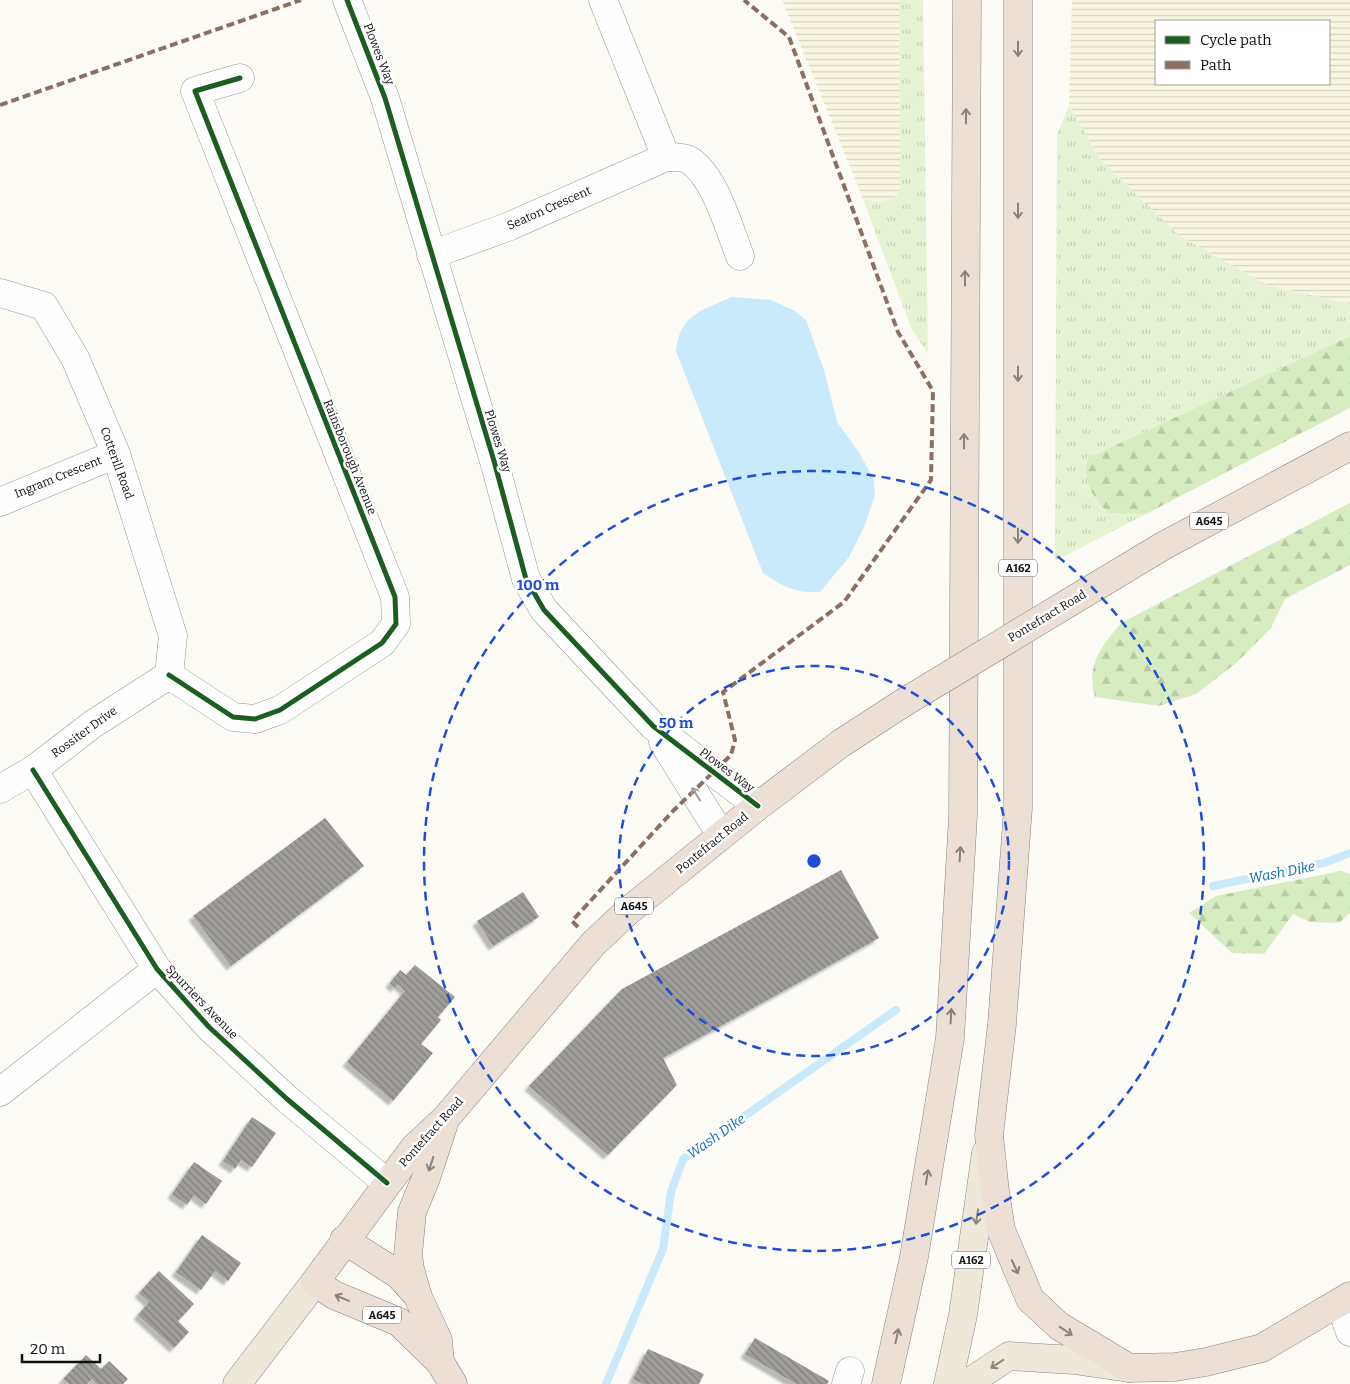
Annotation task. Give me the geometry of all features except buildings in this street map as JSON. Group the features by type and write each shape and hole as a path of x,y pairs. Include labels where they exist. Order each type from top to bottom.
{"highway":[{"path":"886,1384 914,1257 950,1028 963,816 967,0"},
{"name":"A162","path":"1018,0 1018,808 1002,1024 989,1135 1001,1230 1030,1299 1059,1326 1129,1368"},
{"name":"Pontefract Road","path":"315,1282 344,1240 414,1148 446,1118 593,944 628,911 721,835 840,744 903,703 1163,546 1350,446"},
{"name":"A645","path":"446,1118 426,1178 412,1212 408,1254 410,1269 418,1296 438,1340 447,1373"},
{"name":"A645","path":"344,1240 399,1275 418,1296"},
{"name":"A645","path":"315,1282 334,1295 399,1322 447,1373"},
{"path":"1129,1368 1175,1367 1262,1348 1345,1300"}],"main road":[{"name":"A162","path":"948,1384 963,1315 989,1135"},
{"name":"Pontefract Road","path":"238,1384 315,1282"},
{"path":"971,1384 974,1379 1009,1356 1038,1357 1129,1368"}],"street":[{"name":"Plowes Way","path":"347,0 385,98 494,461 526,579 544,610 653,726 758,806"},
{"path":"603,0 666,157 688,159 703,171 716,195 740,256"},
{"name":"Rainsborough Avenue","path":"169,675 233,717 255,719 280,710 382,643 396,624 395,597 195,91 240,78"},
{"name":"Seaton Crescent","path":"431,255 510,226 666,157"},
{"name":"Cotterill Road","path":"0,293 44,306 75,358 116,454 173,636 169,675"},
{"name":"Ingram Crescent","path":"0,502 116,454"},
{"name":"Rossiter Drive","path":"0,789 34,770 93,724 169,675"},
{"name":"Plowes Way","path":"653,726 721,835"},
{"name":"Spurriers Avenue","path":"34,770 157,969 215,1033 287,1099 387,1182"},
{"name":"Spurriers Avenue","path":"0,1092 157,969"},
{"path":"1345,1300 1350,1332"}],"shaded area":[{"path":"782,0 899,0 900,187 895,198 879,202 863,199"},
{"path":"1072,0 1350,0 1350,304 1267,285 1180,236 1100,159 1069,105"}],"green space":[{"path":"899,0 923,0 928,354 911,328 863,199 879,202 895,198 900,187"},
{"path":"1069,105 1100,159 1180,236 1267,285 1350,304 1350,336 1088,458 1108,512 1146,514 1055,561 1057,135"},
{"path":"1350,336 1350,408 1146,514 1108,513 1093,494 1086,475 1088,458"},
{"path":"1350,503 1350,565 1285,599 1271,628 1235,664 1196,694 1159,706 1095,697 1092,675 1097,657 1107,640 1121,623"},
{"path":"1341,871 1350,874 1350,913 1339,923 1310,922 1293,914 1264,954 1232,953 1189,913 1216,896"}],"water":[{"path":"732,297 771,300 793,310 806,320 824,370 837,422 860,454 874,480 875,495 864,527 849,557 820,592 790,588 763,573 676,351 678,339 687,321 702,310"}],"waterway":[{"name":"Wash Dike","path":"1213,886 1324,863 1350,853"},
{"name":"Wash Dike","path":"606,1384 663,1249 671,1192 683,1159 896,1010"}],"marked path":[{"path":"0,105 301,0"},
{"path":"578,927 572,921 673,811 731,755 735,740 723,692 844,602 931,480 933,391 898,332 789,37 744,0"}],"cycle path":[{"path":"347,0 385,98 494,461 526,579 544,610 653,726 758,806"},
{"path":"169,675 233,717 255,719 280,710 382,643 396,624 395,597 195,91 240,78"},
{"path":"33,770 157,969 209,1027 287,1099 387,1183"}]}
